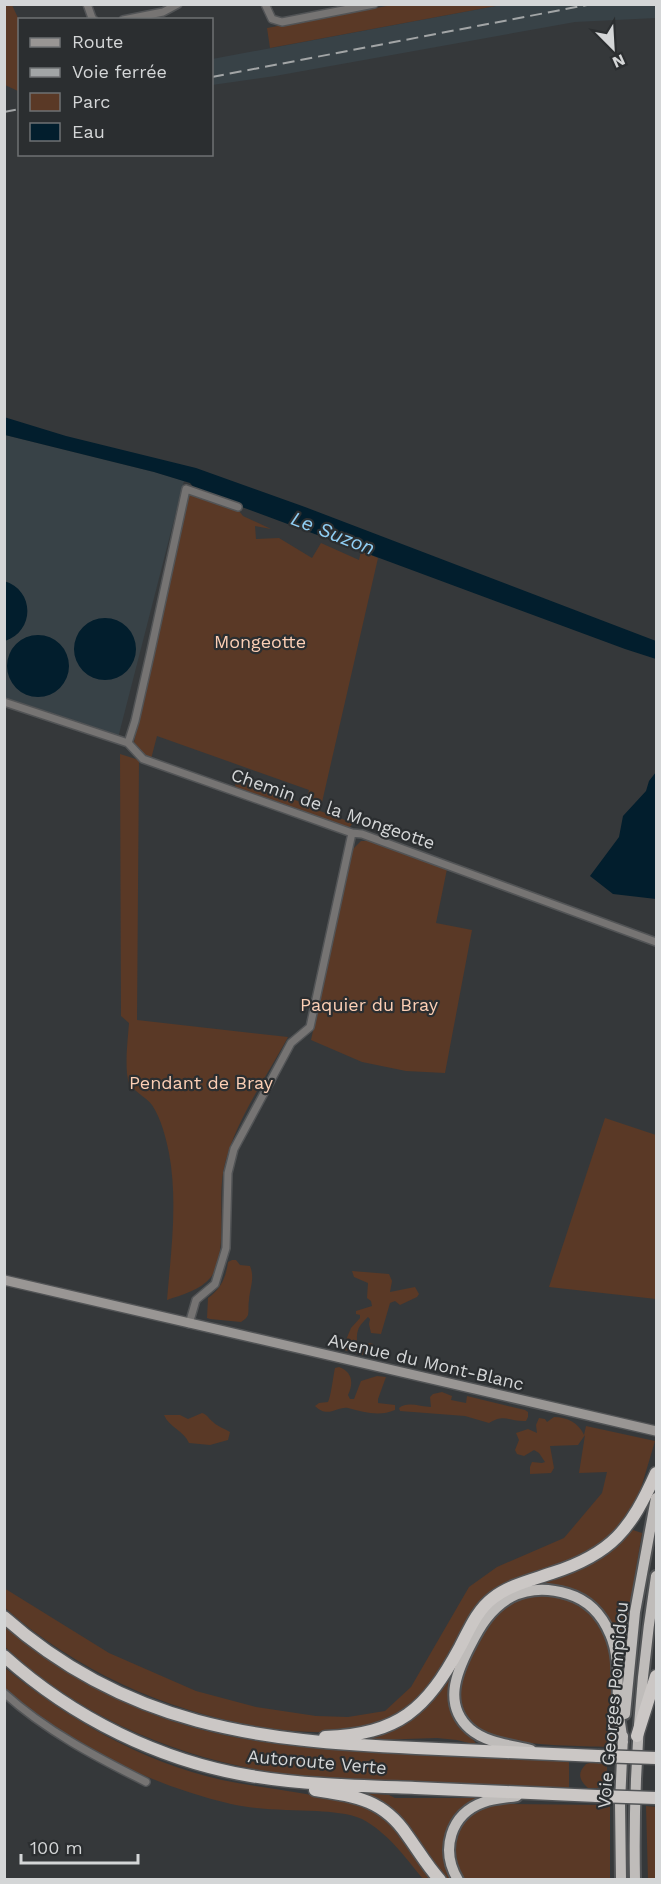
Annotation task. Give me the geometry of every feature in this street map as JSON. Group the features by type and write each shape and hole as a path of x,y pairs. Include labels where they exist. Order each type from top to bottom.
{"highway":[{"path":"288,1739 361,1734 390,1725 408,1715 435,1688 486,1605 510,1588 575,1565 609,1545 625,1530 637,1513 657,1473"},
{"name":"Voie Georges Pompidou","path":"619,1880 620,1803 628,1666 635,1612 657,1498"},
{"name":"Voie Georges Pompidou","path":"635,1880 634,1811 637,1736 657,1576"},
{"path":"548,1754 492,1741 476,1733 460,1716 455,1705 454,1692 455,1680 463,1659 488,1616 513,1596 537,1590 556,1590 580,1599 592,1608 605,1624 612,1639 616,1657 618,1707 623,1743"},
{"name":"Autoroute Verte","path":"4,1617 66,1665 161,1710 214,1726 288,1739 340,1745 657,1758"},
{"name":"Autoroute Verte","path":"4,1656 66,1704 124,1735 180,1758 217,1769 274,1780 344,1785 657,1798"},
{"path":"637,1736 657,1676"},
{"path":"274,1780 283,1786 356,1797 378,1806 401,1825 440,1880"},
{"path":"458,1880 452,1868 448,1848 450,1836 458,1820 483,1802 535,1793"}],"main road":[{"name":"Avenue du Mont-Blanc","path":"4,1280 657,1431"}],"street":[{"path":"133,18 163,12 178,4"},
{"path":"265,4 272,19 282,22 374,4"},
{"path":"128,743 145,677 186,489 238,507"},
{"name":"Chemin de la Mongeotte","path":"4,702 128,743 143,759 352,833 362,834 657,942"},
{"path":"189,1324 196,1300 215,1284 226,1248 228,1173 234,1149 291,1043 310,1027 315,1014 352,833"},
{"path":"4,1693 50,1729 104,1761 146,1782"}],"shaded area":[{"path":"501,5 656,5 656,18 575,22 275,76 213,85 213,59"},
{"path":"5,435 184,481 118,738 5,698"}],"green space":[{"path":"5,4 12,5 18,18 18,91 5,85"},
{"path":"392,5 501,5 270,48 267,28"},
{"name":"Mongeotte","path":"191,493 239,511 243,516 271,529 255,526 256,539 279,538 312,558 321,543 359,560 361,551 378,558 320,811 353,823 349,828 240,791 236,788 234,781 237,779 306,804 309,790 157,736 151,759 142,753 134,742 185,501"},
{"name":"Pendant de Bray","path":"120,754 139,760 137,1020 288,1037 239,1126 225,1164 221,1193 221,1244 216,1267 207,1282 190,1292 167,1300 172,1245 172,1171 163,1128 155,1110 129,1083 127,1062 129,1023 121,1016"},
{"name":"Paquier du Bray","path":"361,841 369,841 447,869 436,923 472,930 445,1073 406,1071 362,1062 311,1040 353,849"},
{"path":"605,1118 656,1135 656,1299 549,1287"},
{"path":"236,1260 240,1265 250,1266 252,1279 248,1315 241,1322 207,1318 208,1298 220,1287 228,1262"},
{"path":"352,1271 389,1274 392,1281 390,1292 415,1287 419,1294 400,1305 395,1301 390,1303 381,1334 371,1333 368,1317 364,1321 358,1332 357,1349 361,1350 369,1343 373,1344 374,1349 367,1356 344,1350 343,1347 351,1328 360,1318 356,1311 372,1306 371,1301 367,1298 368,1283 354,1277"},
{"path":"339,1367 351,1378 348,1395 350,1399 354,1399 361,1381 377,1376 386,1377 378,1403 395,1405 395,1410 377,1413 348,1408 328,1412 320,1410 315,1406 328,1402 335,1368"},
{"path":"442,1392 452,1396 451,1400 466,1403 467,1396 525,1410 528,1412 528,1417 526,1421 503,1418 489,1423 465,1416 400,1411 399,1408 406,1405 431,1407 430,1397"},
{"path":"202,1413 230,1432 228,1440 210,1445 189,1443 164,1415 180,1415 188,1419"},
{"path":"554,1417 572,1422 584,1435 586,1426 655,1441 636,1505 618,1531 582,1558 525,1577 448,1653 437,1675 414,1704 384,1722 355,1730 310,1732 266,1728 195,1712 160,1700 95,1670 63,1652 5,1608 4,1588 109,1653 196,1691 256,1707 316,1716 348,1717 385,1711 411,1687 469,1587 497,1567 564,1538 602,1493 607,1472 579,1473 585,1435 578,1445 550,1446 554,1468 551,1473 530,1474 532,1462 545,1462 534,1450 524,1456 517,1454 515,1450 519,1440 516,1433 528,1429 537,1433 536,1425 539,1418 547,1422"},
{"path":"633,1530 642,1533 621,1659 613,1628 597,1606 533,1583 611,1550"},
{"path":"545,1594 568,1599 580,1605 594,1617 604,1632 610,1650 615,1690 612,1747 507,1740 480,1731 462,1712 459,1701 463,1677 467,1665 491,1623 511,1603 525,1597"},
{"path":"4,1624 91,1685 155,1715 189,1726 224,1735 294,1746 569,1760 569,1788 350,1780 267,1771 226,1763 146,1737 71,1698 5,1647"},
{"path":"4,1667 80,1721 134,1750 163,1762 222,1780 346,1800 371,1808 394,1826 432,1879 423,1879 388,1838 357,1817 334,1812 263,1809 231,1804 169,1785 111,1760 56,1728 5,1689"},
{"path":"449,1674 451,1675 450,1697 453,1712 464,1731 477,1745 437,1738 367,1739 388,1731"},
{"path":"597,1761 607,1764 607,1783 597,1788 588,1788 581,1779 581,1770 586,1764"},
{"path":"365,1793 389,1795 395,1798 480,1798 453,1824 448,1834 444,1854 452,1879 446,1879 365,1796"},
{"path":"497,1804 610,1805 610,1879 464,1880 455,1854 458,1832 463,1823 472,1815"},
{"path":"646,1806 656,1807 656,1879 648,1879"}],"water":[{"name":"Le Suzon","path":"4,417 66,436 196,468 305,507 656,641 656,659 196,490 190,483 5,435"},
{"path":"4,581 21,593 26,601 27,611 22,629 5,641"},
{"path":"105,618 122,623 127,627 131,632 136,649 131,666 127,671 122,675 105,680 88,675 83,671 79,666 74,649 79,632 83,627 88,623"},
{"path":"38,635 55,640 60,644 64,649 69,666 64,683 60,688 55,692 38,697 21,692 16,688 12,683 7,666 12,649 16,644 21,640"},
{"path":"656,772 656,899 613,894 590,876 619,837 623,816 646,791 649,781"}],"railway":[{"path":"213,77 592,4"},
{"path":"4,112 18,109"}]}
